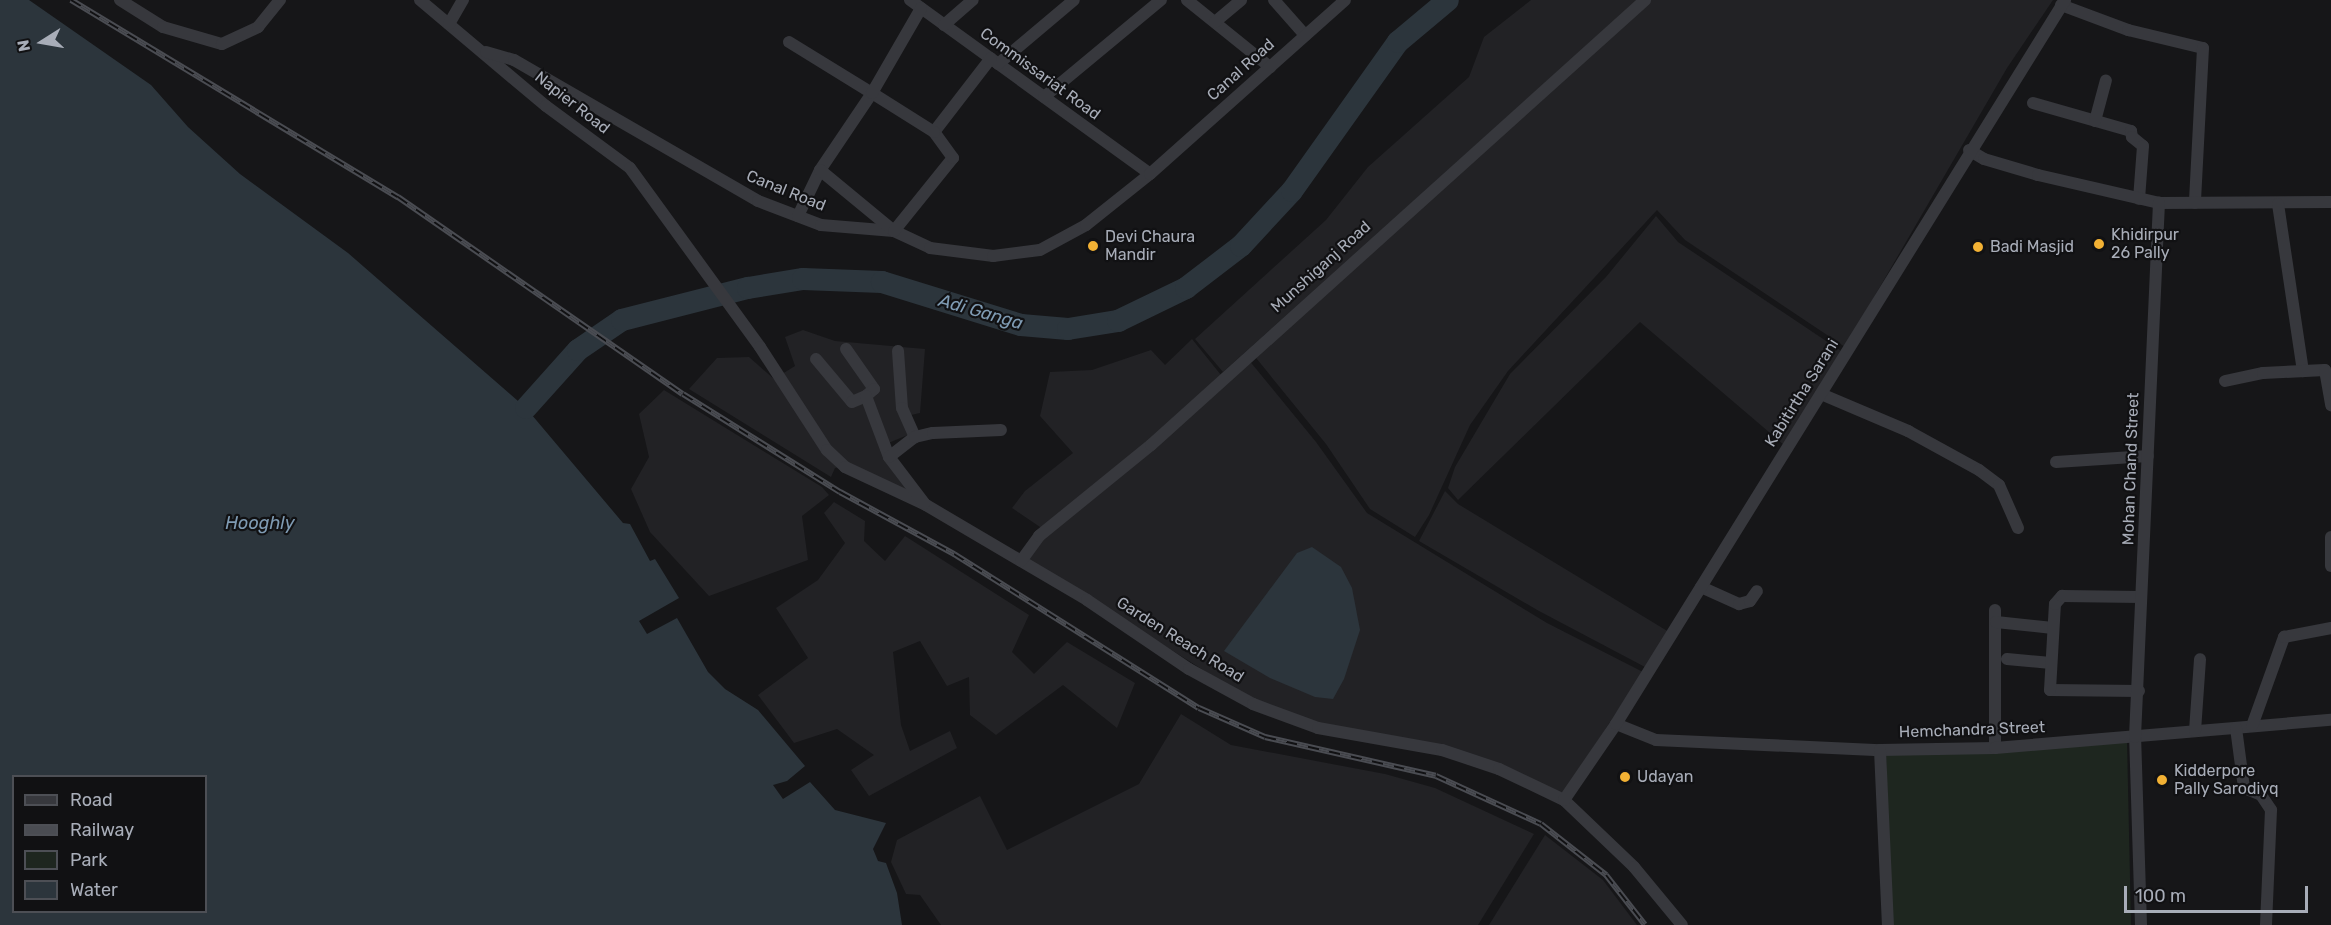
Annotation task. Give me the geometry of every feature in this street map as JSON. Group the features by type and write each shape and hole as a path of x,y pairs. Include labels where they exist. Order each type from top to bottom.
{"street":[{"path":"120,0 163,27 222,45 258,27 280,0"},
{"name":"Napier Road","path":"420,0 479,50 630,168 690,246 760,347"},
{"path":"449,24 464,0"},
{"name":"Commissariat Road","path":"910,0 1150,174"},
{"path":"944,25 973,0"},
{"path":"934,132 994,61 1074,0"},
{"path":"1044,97 1161,0"},
{"path":"1188,0 1270,67"},
{"path":"1215,22 1241,0"},
{"path":"1274,0 1305,35"},
{"name":"Canal Road","path":"479,50 514,60 712,177 798,216 821,225 894,231 930,248 993,256 1040,250 1086,225 1150,174 1346,0"},
{"name":"Munshiganj Road","path":"1021,561 1039,536 1151,444 1645,0"},
{"path":"2063,3 2128,30 2203,48 2195,203"},
{"name":"Kabitirtha Sarani","path":"1564,800 1616,724 1969,150 2063,3"},
{"path":"798,216 820,170 872,93 921,8"},
{"path":"789,42 934,132 953,158 894,231 820,170"},
{"path":"2095,121 2106,80"},
{"path":"2033,103 2131,131 2132,138 2143,146 2139,198"},
{"path":"1969,150 1984,159 2038,175 2159,202 2278,204 2331,202"},
{"name":"Mohan Chand Street","path":"2141,925 2135,737 2139,691 2141,597 2159,202"},
{"path":"2278,204 2303,371"},
{"name":"Garden Reach Road","path":"760,347 827,450 845,467 926,505 1021,561 1189,669 1253,704 1318,728 1442,750 1499,769 1564,800 1634,867 1682,925"},
{"path":"816,359 852,402 866,396 874,389 846,349"},
{"path":"898,351 902,408 915,437"},
{"path":"2225,381 2328,369 2331,405"},
{"path":"1821,394 1908,431 1979,470 1998,485 2018,528"},
{"path":"866,396 889,457 926,505"},
{"path":"889,457 915,437 1001,430"},
{"path":"2056,462 2148,456"},
{"path":"2331,537 2331,566"},
{"path":"1701,587 1739,604 1750,601 1757,591"},
{"path":"2139,691 2049,690 2055,604 2062,596 2141,597"},
{"path":"1995,748 1995,616 2053,628"},
{"path":"2252,726 2284,637 2331,628"},
{"path":"2007,659 2051,663"},
{"path":"2195,731 2200,659"},
{"name":"Hemchandra Street","path":"1616,724 1656,740 1880,750 1995,748 2331,720"},
{"path":"2236,728 2244,788 2261,795 2271,810 2266,925"},
{"path":"1880,750 1888,925"}],"shaded area":[{"path":"1531,0 1637,0 1223,372 1195,339 1326,220 1368,167 1469,77 1484,37"},
{"path":"1650,0 2053,0 2007,68 1845,347 1685,240 1657,210 1508,371 1470,425 1429,515 1415,537 1370,509 1326,444 1252,353"},
{"path":"1656,216 1678,242 1844,353 1784,445 1640,322 1458,500 1448,488 1455,467 1510,374 1606,277"},
{"path":"803,330 835,341 925,349 920,413 911,415 915,432 881,446 915,496 849,464 835,468 831,477 689,389 717,358 749,357 774,379 795,366 785,337"},
{"path":"1192,339 1221,375 1102,482 1043,529 1012,508 1025,491 1073,453 1040,416 1050,372 1092,370 1151,350 1165,365"},
{"path":"1248,359 1316,442 1367,513 1547,623 1643,672 1562,795 1449,747 1334,727 1254,702 1027,559 1041,539"},
{"path":"664,390 822,487 829,495 802,516 808,560 709,596 650,532 631,489 649,457 639,414"},
{"path":"1445,491 1458,504 1669,632 1645,667 1539,611 1419,541"},
{"path":"834,502 865,521 864,541 885,561 905,536 1029,615 1012,652 1034,674 1067,642 1135,683 1117,728 1063,685 996,735 970,715 969,677 947,686 920,641 893,652 901,725 910,751 950,731 957,748 869,796 851,770 874,755 837,729 794,743 758,695 808,658 776,608 818,580 845,543 824,513"},
{"path":"1181,714 1231,745 1385,774 1435,788 1534,834 1478,925 941,925 920,895 906,894 891,862 897,840 980,796 1007,850 1139,784"},
{"path":"1545,835 1603,880 1637,925 1489,925"}],"green space":[{"path":"2127,741 2131,925 1892,925 1886,755"}],"water":[{"name":"Hooghly","path":"0,0 29,0 151,85 188,127 240,174 348,253 526,408 623,523 630,524 650,561 655,559 679,598 639,621 647,634 677,618 708,672 725,689 758,710 805,766 787,781 773,785 783,799 810,782 835,810 886,823 873,849 878,861 886,863 897,893 902,925 0,925"},
{"path":"1312,547 1341,567 1352,588 1360,630 1344,679 1333,699 1315,697 1270,678 1224,651 1297,553"}],"waterway":[{"name":"Adi Ganga","path":"526,408 578,350 622,320 748,288 803,279 882,282 1021,325 1068,329 1118,321 1186,288 1241,246 1292,191 1398,42 1448,0"}],"railway":[{"path":"71,0 398,197 683,394 840,492 954,554 1199,708 1265,737 1436,776 1541,824 1606,875 1645,925"}],"place":[{"name":"Khidirpur 26 Pally","path":"2099,244"},
{"name":"Devi Chaura Mandir","path":"1093,246"},
{"name":"Badi Masjid","path":"1978,247"},
{"name":"Udayan","path":"1625,777"},
{"name":"Kidderpore Pally Sarodiyq","path":"2162,780"}]}
